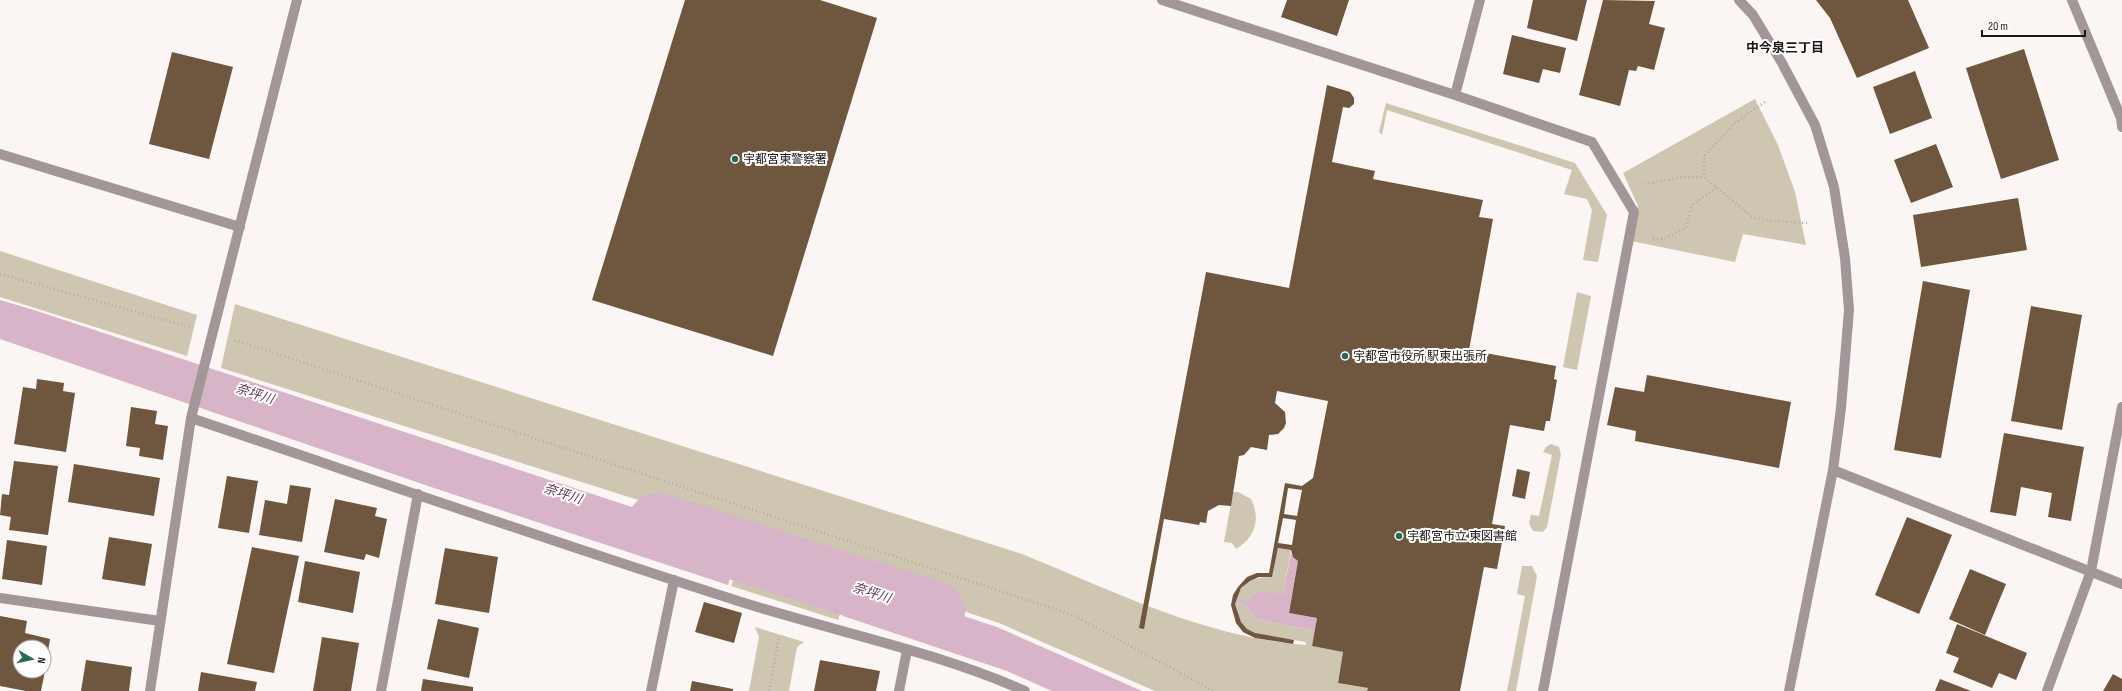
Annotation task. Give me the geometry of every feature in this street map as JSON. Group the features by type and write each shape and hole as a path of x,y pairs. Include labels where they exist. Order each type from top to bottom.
{"street":[{"path":"150,691 191,418 297,0"},
{"path":"1162,0 1455,95 1592,142 1634,212 1543,691"},
{"path":"1455,95 1480,0"},
{"path":"1739,0 1753,15 1782,63 1815,125 1834,187 1846,258 1849,310 1846,364 1833,470 1790,691"},
{"path":"2072,0 2122,121"},
{"path":"0,154 240,226"},
{"path":"2047,691 2090,571 2122,407"},
{"path":"191,418 674,580 783,615 907,650 1025,691"},
{"path":"1833,470 2122,584"},
{"path":"381,691 418,494"},
{"path":"651,691 674,580"},
{"path":"0,598 160,621"},
{"path":"900,691 907,650"}],"path":[{"path":"1704,177 1704,156 1735,123 1765,102"},
{"path":"1621,191 1645,184 1683,177 1704,177 1752,217 1772,221 1807,223"},
{"path":"1648,237 1663,239 1686,228 1692,205 1716,188"},
{"path":"0,274 213,333 1073,615 1214,691"},
{"path":"769,691 783,615"}],"shaded area":[{"path":"1755,99 1778,145 1795,192 1806,245 1743,234 1735,262 1631,241 1638,206 1623,173"},
{"path":"1386,103 1575,163 1607,215 1598,262 1583,260 1592,210 1587,199 1564,194 1572,170 1387,110 1382,135 1379,132"},
{"path":"0,251 197,315 187,356 0,297"},
{"path":"1577,292 1591,296 1577,370 1563,367"},
{"path":"235,304 1022,554 1125,597 1196,623 1269,641 1306,645 1306,642 1267,636 1247,629 1239,618 1235,602 1245,604 1255,619 1315,631 1312,646 1343,652 1338,683 1368,688 1367,691 1155,691 999,623 853,574 838,620 731,586 749,535 221,368"},
{"path":"1551,444 1559,447 1561,454 1547,527 1543,532 1533,531 1529,524 1531,515 1539,516 1552,455 1543,452 1546,447"},
{"path":"1233,492 1238,492 1251,499 1256,514 1256,521 1252,534 1243,545 1236,549 1232,543 1224,542"},
{"path":"1278,548 1291,550 1283,595 1259,591 1246,600 1235,600 1241,589 1249,582 1260,578 1272,577"},
{"path":"1522,566 1532,566 1537,576 1516,691 1507,691 1525,596 1517,594"},
{"path":"755,627 804,642 797,647 789,691 749,691 759,637"}],"water":[{"path":"0,300 741,543 728,585 431,487 0,339"},
{"path":"1291,553 1298,561 1289,613 1317,618 1315,631 1255,619 1245,604 1235,602 1235,600 1246,600 1259,591 1283,594"},
{"path":"854,580 997,627 1142,691 1052,691 1007,671 843,616"}],"building":[{"name":"宇都宮東警察署","path":"685,0 820,0 877,18 773,356 592,300"},
{"path":"1287,0 1349,0 1337,36 1281,17"},
{"path":"1533,0 1587,0 1577,41 1527,28"},
{"path":"1603,0 1655,1 1649,24 1665,28 1654,70 1638,66 1636,71 1629,70 1620,106 1579,95"},
{"path":"1816,0 1908,0 1929,48 1857,78 1830,18"},
{"path":"1512,35 1566,48 1560,73 1543,69 1539,83 1503,74"},
{"path":"2024,49 2059,160 2001,179 1966,68"},
{"path":"172,52 233,67 209,159 149,144"},
{"path":"1915,71 1932,118 1890,134 1873,87"},
{"path":"1327,85 1350,92 1354,98 1354,104 1349,108 1343,107 1332,162 1375,171 1373,179 1483,200 1479,217 1493,219 1469,350 1556,366 1554,379 1557,380 1550,421 1546,421 1544,431 1510,425 1492,524 1505,526 1497,569 1484,567 1460,691 1367,691 1368,688 1338,683 1343,652 1312,646 1317,618 1289,613 1298,561 1293,557 1291,550 1278,548 1272,577 1259,577 1250,581 1241,588 1235,604 1241,622 1247,629 1255,633 1294,640 1293,644 1255,638 1243,632 1236,623 1231,605 1233,595 1238,587 1247,577 1257,573 1269,573 1285,483 1302,486 1313,478 1328,401 1277,391 1275,403 1285,412 1286,423 1284,428 1278,434 1269,435 1267,450 1251,447 1244,455 1239,456 1231,506 1219,505 1208,511 1206,523 1200,522 1199,525 1164,519 1144,629 1139,628 1206,272 1289,288","holes":["1288,488 1302,490 1297,516 1284,514","1283,518 1296,520 1292,545 1278,543"]},
{"path":"1936,144 1953,187 1911,203 1894,160"},
{"path":"2018,198 2027,250 1921,267 1913,215"},
{"path":"1923,281 1970,290 1941,458 1894,450"},
{"path":"2031,306 2082,315 2062,430 2011,421"},
{"path":"1647,375 1791,402 1779,468 1635,441 1636,431 1607,425 1615,387 1644,392"},
{"path":"37,379 64,383 63,391 75,393 66,452 14,444 23,387 36,389"},
{"path":"131,407 157,411 155,424 168,426 163,460 139,456 140,448 126,446"},
{"path":"2004,433 2084,447 2071,521 2048,517 2052,493 2021,487 2016,516 1990,512"},
{"path":"14,461 58,466 48,535 9,530 11,517 0,515 2,494 9,495"},
{"path":"74,464 160,478 154,516 68,502"},
{"path":"1517,469 1530,472 1525,499 1512,496"},
{"path":"227,476 258,481 249,533 218,528"},
{"path":"290,485 311,488 302,542 259,535 265,500 287,504"},
{"path":"335,499 377,508 375,516 387,519 379,558 366,554 364,560 324,552"},
{"path":"1907,517 1952,535 1919,614 1875,595"},
{"path":"109,537 152,544 145,586 102,579"},
{"path":"7,540 47,546 42,585 2,579"},
{"path":"252,547 299,556 274,673 227,664"},
{"path":"445,548 498,557 489,613 435,604"},
{"path":"305,561 360,572 353,613 298,602"},
{"path":"1970,569 2006,584 1985,635 1949,619"},
{"path":"704,602 742,613 734,643 695,632"},
{"path":"0,616 27,621 25,633 50,639 12,639 12,679 43,679 41,691 26,691 0,686"},
{"path":"438,619 479,628 469,678 427,669"},
{"path":"1957,624 2027,653 2016,680 1999,673 1992,688 1953,672 1959,658 1946,653"},
{"path":"322,637 359,643 351,691 313,691"},
{"path":"86,660 132,667 129,691 81,691"},
{"path":"820,660 880,671 876,691 814,691"},
{"path":"201,672 257,682 255,691 198,691"},
{"path":"2113,674 2122,679 2122,691 2103,691"},
{"path":"423,679 473,687 473,691 421,691"},
{"path":"1940,679 1971,691 1935,691"},
{"path":"692,681 733,689 733,691 690,691"}],"waterway":[{"name":"奈坪川","path":"658,524 934,612"}],"place":[{"name":"宇都宮東警察署","path":"735,159"},
{"name":"宇都宮市役所 駅東出張所","path":"1345,356"},
{"name":"宇都宮市立 東図書館","path":"1399,536"}],"district":[{"name":"中今泉三丁目","path":"1785,47"}]}
